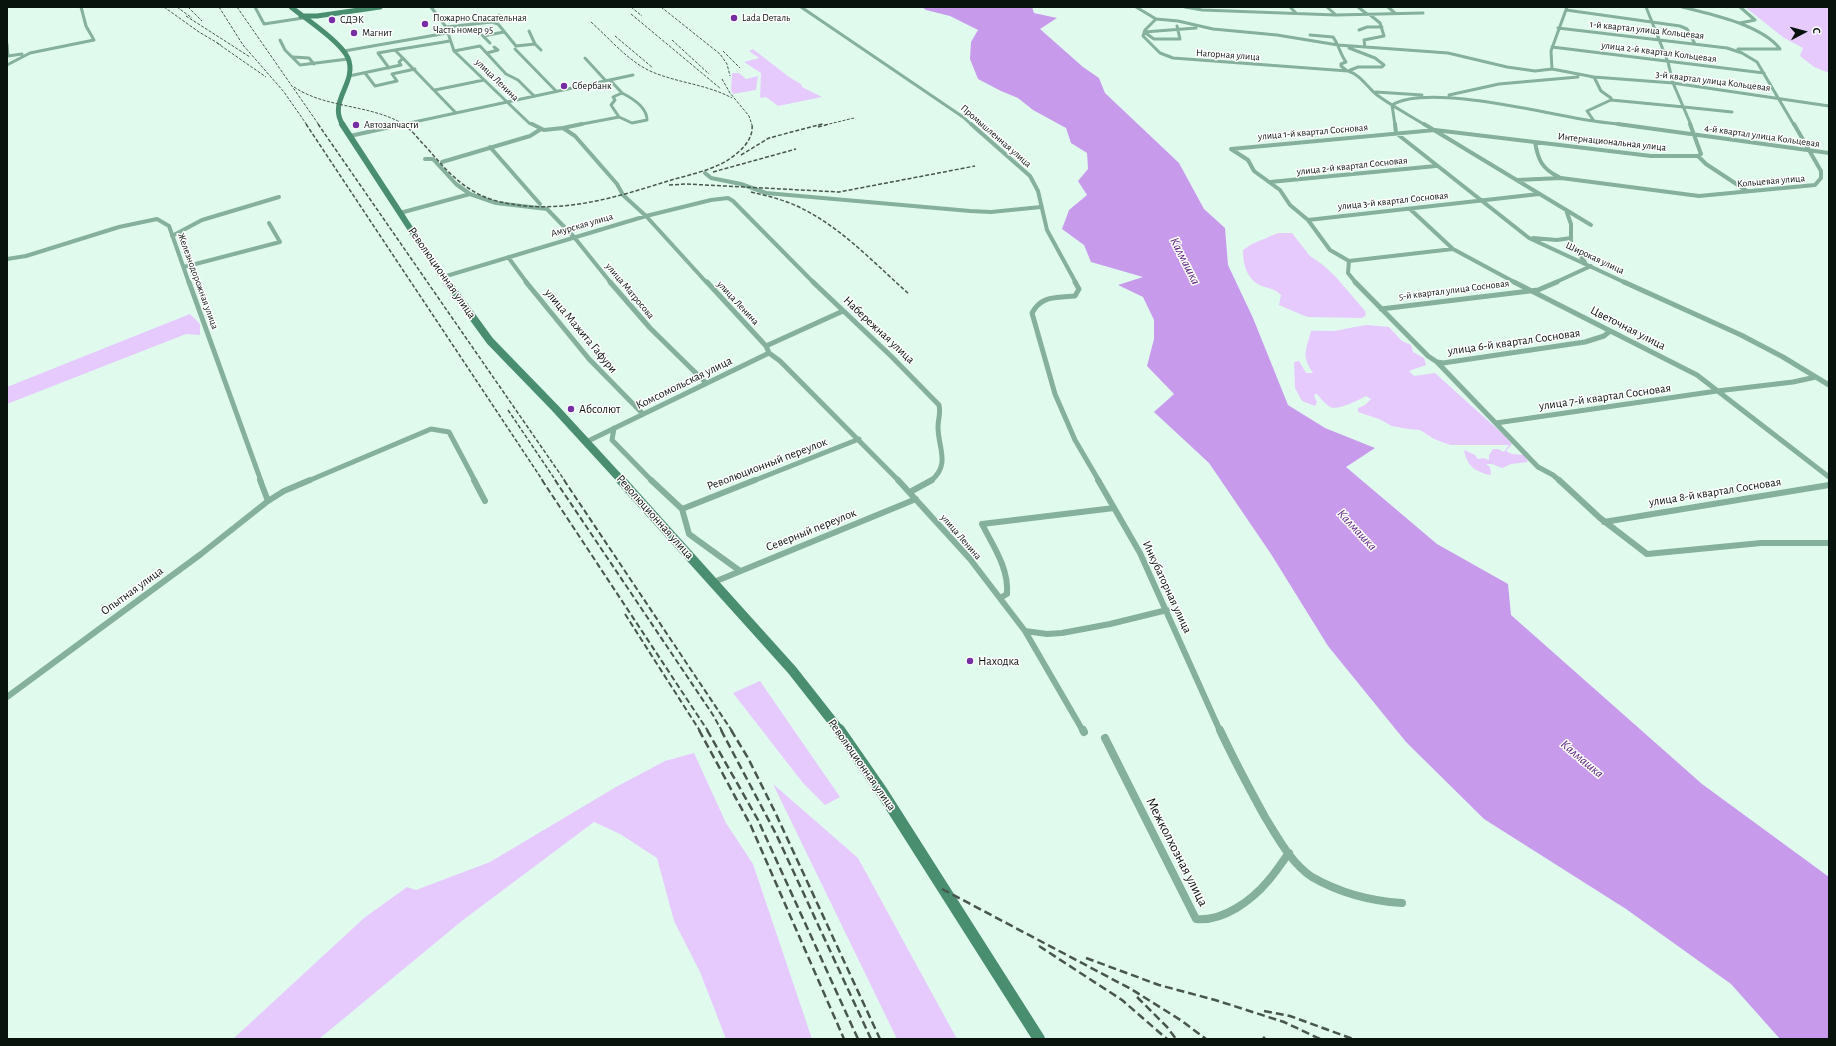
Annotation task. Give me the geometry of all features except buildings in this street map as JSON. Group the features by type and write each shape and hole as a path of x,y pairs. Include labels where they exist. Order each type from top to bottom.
{"main road":[{"path":"292,7 341,47 346,55"},
{"path":"304,18 317,16 328,17 380,7"},
{"path":"304,18 317,16"},
{"name":"Революционная улица","path":"346,55 349,76 337,113 350,136 443,277 490,341 586,442 714,582 792,670 838,728 882,792 939,884 1039,1039"}],"street":[{"path":"7,65 23,55 94,40 86,26 81,7"},
{"path":"256,7 264,24 304,18"},
{"name":"улица Ленина","path":"431,7 447,30 454,51 529,124 541,129"},
{"name":"Промышленная улица","path":"801,7 963,117 1030,176 1038,191 1047,230 1079,289 1075,296 1043,300 1037,304 1032,313"},
{"path":"1136,7 1156,19 1174,20 1211,29"},
{"path":"1185,7 1202,10 1336,15 1423,13"},
{"path":"1290,7 1296,13"},
{"path":"1327,7 1336,15"},
{"path":"1358,7 1377,21 1382,27 1384,34 1382,37 1364,40 1363,42 1365,47"},
{"path":"1388,7 1395,13"},
{"path":"1646,7 1668,62 1673,83 1684,107 1701,154 1698,156 1706,164 1747,191"},
{"path":"1682,7 1739,23 1767,36 1779,45 1780,49 1734,49"},
{"path":"1739,23 1755,20 1740,7"},
{"path":"1552,68 1552,47 1558,28 1567,9 1680,26 1687,30 1695,44"},
{"path":"280,40 285,50 300,65 314,64 391,42 492,22 499,19 499,15"},
{"path":"1144,32 1156,19"},
{"path":"1144,32 1154,40 1180,39 1174,20"},
{"path":"492,22 498,24 516,46 535,44"},
{"path":"1359,30 1367,27 1382,27"},
{"name":"1-й квартал улица Кольцевая","path":"1558,28 1734,49"},
{"path":"1144,32 1177,29 1211,29 1277,36 1345,46 1448,53 1530,71 1540,71 1552,68 1558,71 1594,77"},
{"path":"447,30 478,30 490,43"},
{"path":"529,31 535,44 541,50"},
{"path":"483,36 504,32"},
{"name":"Нагорная улица","path":"1144,32 1143,36 1155,49 1173,58 1345,70"},
{"path":"1310,35 1333,37 1338,45 1340,54 1346,62 1341,64 1341,66 1345,70 1359,75 1372,91 1392,105 1591,225"},
{"path":"389,68 378,53 450,41"},
{"path":"391,42 402,59 415,69 456,113"},
{"path":"7,44 7,56 23,55"},
{"path":"454,51 480,46 506,74 512,76 523,84 534,96"},
{"path":"1345,46 1375,58 1384,65 1382,67 1358,67 1345,70"},
{"path":"486,53 498,50 494,47"},
{"name":"улица 2-й квартал Кольцевая","path":"1552,47 1764,73"},
{"path":"516,49 556,91"},
{"name":"Кольцевая улица","path":"1561,178 1692,196 1815,185 1821,178 1821,171 1779,98 1757,62 1734,49"},
{"path":"293,57 309,58 314,64"},
{"path":"585,58 622,93 640,106 648,115 647,120 632,123 619,117 612,108 612,105 615,100 613,97 622,93"},
{"path":"349,76 401,65 400,62 402,59"},
{"path":"365,73 374,86 397,81 392,74 415,69"},
{"path":"350,136 632,75"},
{"path":"1392,105 1402,101 1459,94 1499,84 1594,77"},
{"path":"1594,77 1602,91 1611,98 1611,100"},
{"name":"3-й квартал улица Кольцевая","path":"1594,77 1673,83 1829,106"},
{"path":"435,90 484,80"},
{"path":"1372,91 1388,94 1434,96"},
{"name":"4-й квартал улица Кольцевая","path":"1434,96 1511,106 1580,119 1829,153"},
{"path":"1595,121 1587,111 1611,100 1732,112"},
{"path":"1392,105 1396,133"},
{"path":"442,162 530,136 541,129 563,128 619,117"},
{"name":"улица Ленина","path":"563,128 575,136 617,184 623,195 646,216 766,346 769,353 780,361 910,492 970,559 1025,631 1084,732"},
{"name":"улица 1-й квартал Сосновая","path":"1270,182 1254,171 1248,160 1231,149 1435,130"},
{"name":"Интернациональная улица","path":"1435,130 1651,156 1698,156"},
{"name":"Широкая улица","path":"1396,133 1436,166 1530,238 1763,346 1829,385"},
{"path":"1535,142 1540,164 1545,170 1561,178"},
{"path":"490,147 540,204"},
{"path":"425,159 433,159 456,184 470,194"},
{"name":"улица 2-й квартал Сосновая","path":"1270,182 1436,166"},
{"path":"705,173 711,178 741,184 766,193 979,212 1041,207"},
{"path":"1517,180 1561,178"},
{"path":"1270,182 1284,195 1290,205 1308,220 1330,250 1348,260 1453,249"},
{"path":"400,213 470,194"},
{"name":"улица Матросова","path":"470,194 496,203 544,208 574,237 623,298 650,328 706,383"},
{"name":"улица 3-й квартал Сосновая","path":"1308,220 1539,194"},
{"path":"172,236 202,220 279,197"},
{"name":"Амурская улица","path":"443,277 646,216 711,200 728,198"},
{"name":"Набережная улица","path":"728,198 733,201 770,237 843,311 893,356 939,405 941,414 938,426 943,465 941,472 931,480 910,492"},
{"name":"Цветочная улица","path":"1410,209 1453,249 1696,375 1829,477"},
{"path":"1566,210 1571,224 1571,245 1585,261 1585,263"},
{"name":"Железнодорожная улица","path":"7,258 14,259 137,222 157,219 169,226 268,501"},
{"path":"184,267 280,242 269,223"},
{"path":"1530,238 1557,240 1571,238"},
{"name":"улица Мажита Гафури","path":"508,257 542,302 616,389 643,414"},
{"name":"улица 6-й квартал Сосновая","path":"1348,260 1348,273 1381,309 1428,356 1437,362 1499,356 1585,342 1604,336 1610,331"},
{"name":"5-й квартал улица Сосновая","path":"1381,309 1538,290 1561,281 1591,266"},
{"path":"766,346 843,311"},
{"name":"Инкубаторная улица","path":"1032,313 1055,394 1075,440 1140,553 1168,610 1184,652 1239,772 1279,840 1297,864 1311,876 1338,890 1375,901 1402,903"},
{"name":"Комсомольская улица","path":"586,442 769,353"},
{"path":"1437,362 1538,467 1546,473 1556,477 1604,522 1647,554 1772,542 1799,541 1829,543"},
{"name":"улица 7-й квартал Сосновая","path":"1496,423 1717,391 1793,382 1816,377"},
{"path":"614,428 612,440 635,465 682,509 689,534 740,571"},
{"name":"Опытная улица","path":"7,697 201,554 268,501 284,491 431,430 449,432 485,501"},
{"name":"Революционный переулок","path":"682,509 859,440"},
{"name":"улица 8-й квартал Сосновая","path":"1604,522 1829,485"},
{"name":"Северный переулок","path":"714,582 916,499"},
{"path":"1000,598 1007,594 1009,585 1006,572 989,541 982,524 1114,508"},
{"path":"1025,631 1047,634 1062,633 1110,624 1168,610"},
{"name":"Межколхозная улица","path":"1105,738 1196,919 1204,922 1238,906 1254,894 1267,881 1289,853"}],"shaded area":[{"path":"1745,7 1829,7 1829,73 1814,67 1800,56 1803,48 1784,38"},
{"path":"753,49 789,77 801,84 802,87 822,97 778,106 766,97 760,98 761,73 744,62 759,58 749,51"},
{"path":"732,73 739,73 746,79 758,76 756,90 733,94 731,90"},
{"path":"1278,233 1292,233 1310,256 1335,276 1365,311 1366,315 1362,318 1307,317 1279,305 1281,295 1274,290 1254,282 1245,268 1243,250 1252,244"},
{"path":"190,314 200,324 200,335 186,334 7,404 7,387"},
{"path":"1367,325 1389,327 1402,341 1411,345 1413,352 1424,358 1426,365 1409,371 1414,376 1435,373 1504,435 1512,444 1506,451 1512,454 1524,455 1528,462 1511,464 1502,468 1492,464 1486,464 1490,467 1491,475 1485,474 1476,470 1470,464 1465,456 1464,450 1475,455 1478,459 1483,458 1489,460 1489,455 1493,449 1498,449 1504,452 1509,445 1450,445 1434,439 1420,430 1392,426 1379,419 1358,412 1358,408 1365,405 1371,399 1366,396 1338,408 1330,407 1316,393 1314,396 1317,402 1315,406 1302,401 1295,388 1294,362 1299,361 1306,373 1313,373 1309,367 1306,357 1306,348 1311,331 1337,331"},
{"path":"760,681 840,797 825,805 803,783 733,693"},
{"path":"694,753 726,823 753,864 812,1039 726,1039 700,972 674,921 657,858 620,834 594,822 463,920 319,1039 233,1039 364,918 407,887 416,890 490,862 616,787 665,761"},
{"path":"773,784 858,858 957,1039 897,1039"}],"water":[{"name":"Калмашка","path":"922,7 1032,7 1034,13 1057,18 1040,29 1083,67 1099,78 1105,93 1179,163 1204,209 1225,228 1228,265 1253,318 1288,405 1325,428 1375,448 1346,467 1437,544 1508,584 1511,615 1702,784 1829,877 1829,1039 1780,1039 1731,984 1626,909 1484,819 1406,742 1328,646 1271,554 1209,463 1154,412 1174,394 1147,366 1154,339 1154,320 1143,297 1118,285 1143,277 1091,262 1084,245 1062,229 1069,210 1087,195 1078,181 1088,169 1087,153 1071,143 1066,128 1033,110 1018,98 978,79 970,59 971,42 978,30 950,16 926,10"}],"railway":[{"path":"164,7 199,32 221,45"},
{"path":"177,7 192,18"},
{"path":"188,7 202,21"},
{"path":"219,7 243,45 284,92 307,125"},
{"path":"237,7 319,125"},
{"path":"631,7 642,16"},
{"path":"661,7 720,54 727,64 730,76"},
{"path":"631,14 721,89"},
{"path":"186,16 250,57"},
{"path":"591,22 626,55 650,71 722,93 732,98"},
{"path":"615,36 653,68"},
{"path":"672,40 709,74"},
{"path":"217,43 266,77"},
{"path":"723,51 740,68"},
{"path":"722,79 730,93 749,116 752,125"},
{"path":"294,87 320,99 378,113 405,125"},
{"path":"828,124 854,118"},
{"path":"306,124 543,481"},
{"path":"318,124 565,481"},
{"path":"403,124 447,171 471,190 480,195 498,201 516,205 544,207 575,205 602,200 714,167 733,157 745,145 751,135 752,125"},
{"path":"819,125 823,124"},
{"path":"818,127 828,124"},
{"path":"741,155 769,138 819,125"},
{"path":"713,172 796,149"},
{"path":"669,185 687,184 839,192 975,166"},
{"path":"751,192 789,203 816,216 858,247 909,294"},
{"path":"508,410 556,481"},
{"path":"542,480 708,731"},
{"path":"555,480 713,715 722,731"},
{"path":"564,480 732,731"},
{"path":"625,614 700,731"},
{"path":"699,730 751,826 844,1039"},
{"path":"707,730 758,820 858,1039"},
{"path":"721,730 776,834 871,1039"},
{"path":"731,730 748,758 775,812 880,1039"},
{"path":"942,889 1131,989 1182,1021 1206,1039"},
{"path":"1039,946 1122,1000 1167,1039"},
{"path":"1086,958 1159,985 1215,1000 1284,1022 1320,1039"},
{"path":"1137,997 1167,1027 1176,1039"},
{"path":"1264,1011 1290,1016 1353,1039"}],"place":[{"name":"Lada Dеталь","path":"734,18"},
{"name":"СДЭК","path":"332,20"},
{"name":"Пожарно Спасательная Часть номер 95","path":"425,24"},
{"name":"Магнит","path":"354,33"},
{"name":"Сбербанк","path":"564,86"},
{"name":"Автозапчасти","path":"356,125"},
{"name":"Абсолют","path":"571,409"},
{"name":"Находка","path":"970,661"}]}
